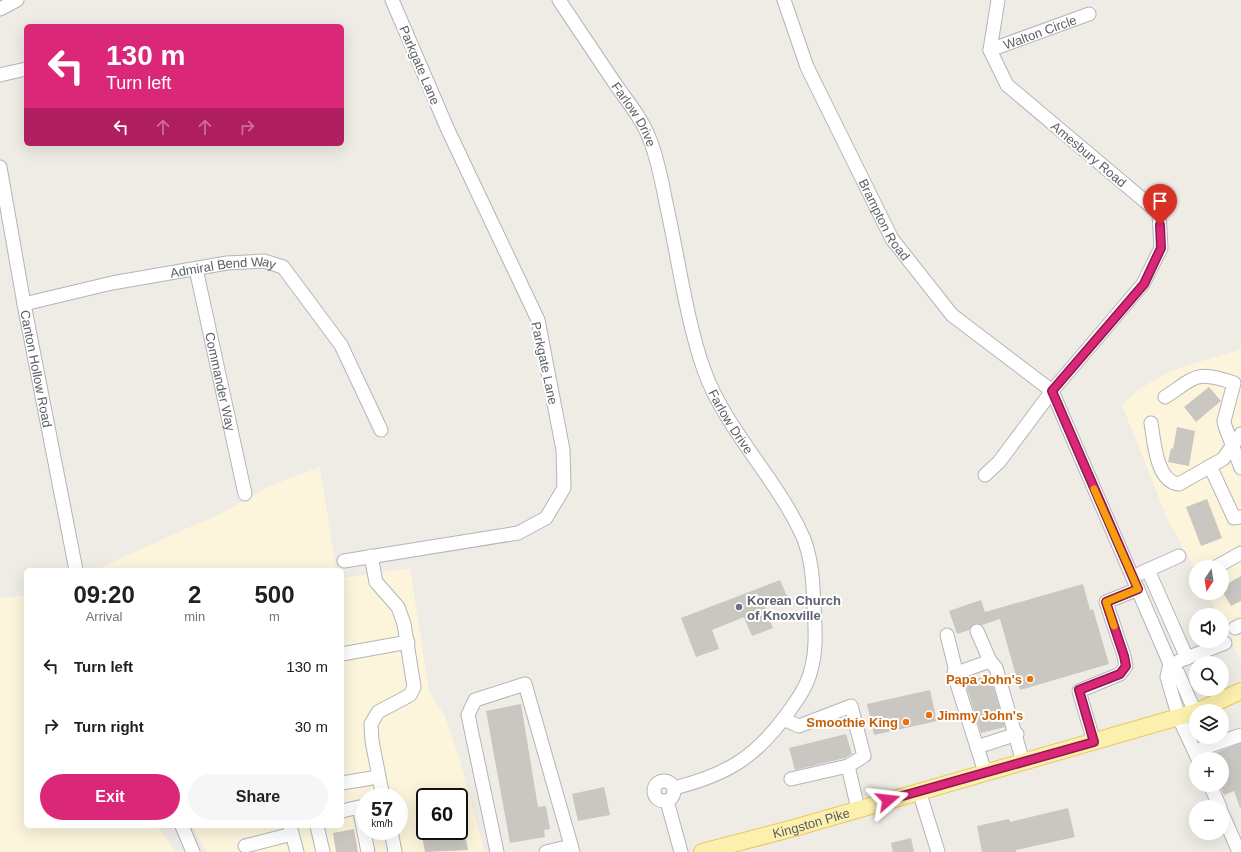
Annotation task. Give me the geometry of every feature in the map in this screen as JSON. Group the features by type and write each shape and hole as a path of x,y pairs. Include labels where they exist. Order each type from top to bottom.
{"main road":[{"name":"Kingston Pike","path":"1214,704 1241,691"},
{"name":"Kingston Pike","path":"702,852 1189,715"}],"street":[{"path":"0,9 17,0"},
{"name":"Parkgate Lane","path":"344,561 518,533 546,518 564,488 563,450 538,320 448,130 392,0"},
{"name":"Farlow Drive","path":"560,0 627,100 650,138 658,164 691,321 705,372 740,437 791,515 804,539 811,567 816,635 812,667 804,692 784,719 745,760 699,782 674,788"},
{"name":"Brampton Road","path":"784,0 807,67 892,239 952,315 1052,391"},
{"path":"990,50 998,0"},
{"name":"Walton Circle","path":"990,50 1089,14"},
{"name":"Amesbury Road","path":"985,475 999,462 1052,391 1144,284 1161,248 1159,213 1007,85 990,50"},
{"path":"0,75 24,69"},
{"name":"Canton Hollow Road","path":"0,167 24,304 76,568"},
{"name":"Admiral Bend Way","path":"24,304 112,283 227,263 264,261 284,267 341,346 381,430"},
{"name":"Commander Way","path":"196,269 245,494"},
{"path":"1164,397 1197,377 1204,375 1211,375 1234,383 1224,421 1241,468"},
{"path":"1052,391 1170,664 1178,673 1193,704"},
{"path":"1151,423 1158,461 1170,482 1179,484 1223,459 1232,444 1241,434"},
{"path":"1210,466 1234,518 1241,517"},
{"path":"1228,560 1241,553"},
{"path":"371,556 376,582 398,607 408,642 414,687 410,695 378,712 371,724 371,735 381,788"},
{"path":"1132,576 1179,556"},
{"path":"1148,570 1187,658"},
{"path":"1094,742 1079,690 1116,676 1124,671 1126,666 1124,656 1106,602 1138,589"},
{"path":"1155,629 1172,623"},
{"path":"977,631 990,661 996,668 1017,734 1024,762"},
{"path":"947,635 955,667 954,674 985,772"},
{"path":"344,654 408,642"},
{"path":"1170,664 1212,648"},
{"path":"954,674 990,661"},
{"path":"1170,664 1167,676 1179,718 1195,752"},
{"path":"497,852 468,715 475,700 525,684 572,849 546,852"},
{"path":"784,719 799,726 851,706 864,756 848,766 790,779"},
{"path":"977,747 1017,734"},
{"path":"1203,752 1241,735"},
{"path":"848,766 858,808"},
{"path":"344,783 378,777"},
{"path":"665,780 674,788 672,797 667,800 660,800 655,796 654,787 659,782 665,780"},
{"path":"919,791 938,852"},
{"path":"667,800 681,852"},
{"path":"344,810 356,808"},
{"path":"187,828 193,852"},
{"path":"317,828 323,852"},
{"path":"1229,828 1239,852"},
{"path":"245,846 291,830 297,852"},
{"path":"366,840 368,852"},
{"path":"393,840 395,852"}],"shaded area":[{"path":"1241,349 1241,661 1229,637 1229,608 1214,608 1210,600 1229,600 1229,560 1190,560 1167,518 1122,405 1139,389 1173,370"},
{"path":"320,467 336,568 100,568 185,529 213,518 272,485"},
{"path":"410,568 429,691 445,716 467,788 416,788 416,840 468,840 468,791 485,852 207,852 193,828 344,828 344,578"},
{"path":"24,595 24,828 159,828 175,852 0,852 0,598"}],"building":[{"path":"1209,387 1221,401 1196,422 1184,407"},
{"path":"1177,427 1195,431 1189,466 1168,462 1171,448 1173,449"},
{"path":"1207,499 1222,538 1201,546 1186,507"},
{"path":"1241,576 1241,601 1231,606 1227,600 1229,600 1229,583"},
{"name":"Korean Church of Knoxville","path":"780,580 787,596 764,605 773,628 752,636 744,617 712,630 719,649 696,657 681,618"},
{"path":"1083,584 1090,610 1093,609 1109,664 1020,690 1000,619 982,625 974,624 969,630 957,634 949,611 981,600 985,612"},
{"path":"990,675 1005,727 981,733 965,682"},
{"path":"930,690 937,721 874,735 867,704"},
{"path":"521,704 538,807 546,806 550,829 544,830 545,837 510,843 486,711"},
{"path":"846,734 852,754 845,758 795,770 789,748"},
{"path":"1241,743 1240,808 1234,791 1224,795 1222,792 1229,792 1229,752 1218,752"},
{"path":"604,787 610,815 578,821 572,794"},
{"path":"1068,808 1075,837 1016,850 1016,852 982,852 977,826 1009,819 1010,822"},
{"path":"354,829 358,852 336,852 333,833"},
{"path":"911,838 914,852 893,852 891,843"},
{"path":"423,840 466,840 468,850 425,852"}],"slow traffic":[{"path":"1094,489 1138,589 1106,602 1114,626"}],"place":[{"name":"Korean Church of Knoxville","path":"739,607"},
{"name":"Papa John's","path":"1030,679"},
{"name":"Jimmy John's","path":"929,715"},
{"name":"Smoothie King","path":"906,722"}],"route":[{"path":"888,800 1094,742 1079,690 1116,676 1124,671 1126,663 1106,602 1138,589 1052,391 1144,284 1161,248 1160,225"}]}
